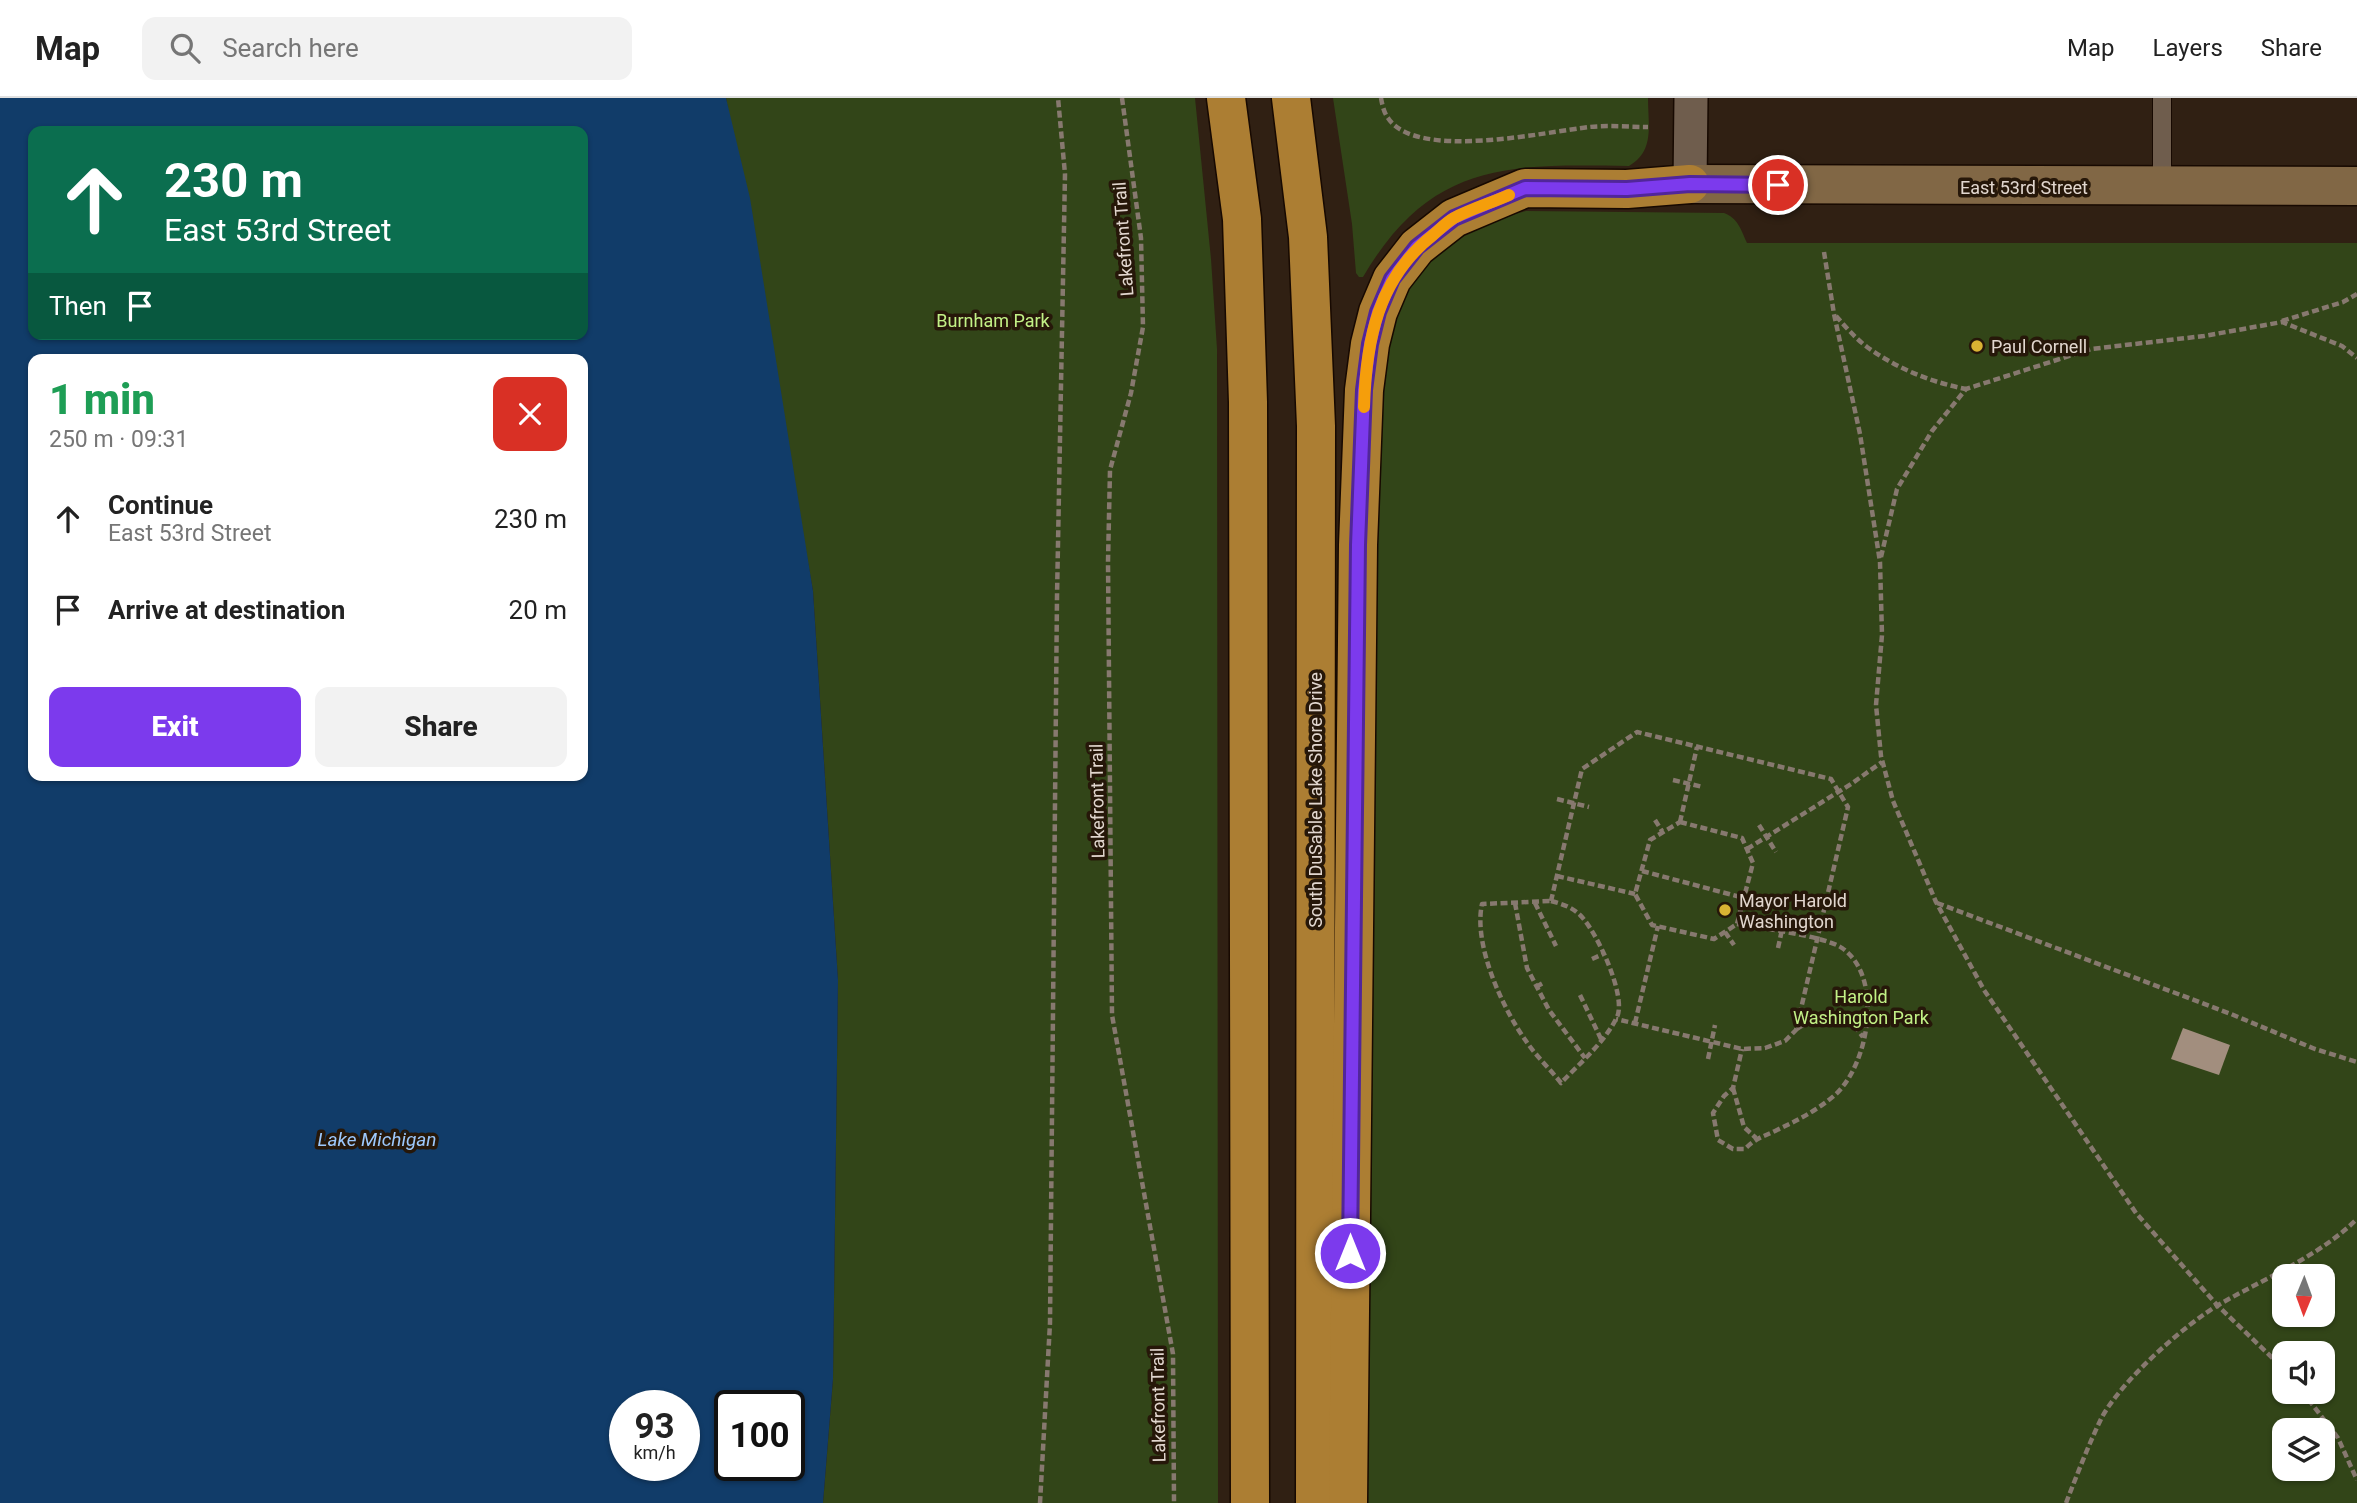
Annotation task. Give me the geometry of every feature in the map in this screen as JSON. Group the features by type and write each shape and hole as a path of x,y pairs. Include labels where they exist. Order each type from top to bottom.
{"highway":[{"path":"1226,98 1242,219 1248,402 1250,1503"},
{"name":"South DuSable Lake Shore Drive","path":"1291,98 1308,237 1316,426 1315,1503"},
{"path":"1348,1503 1358,545 1364,390 1370,344 1378,312 1392,279 1417,247 1454,218 1525,188 1627,189 1690,184"}],"street":[{"path":"1690,98 1690,184"},
{"name":"East 53rd Street","path":"1690,184 2357,186"}],"lane":[{"path":"2162,98 2162,187"}],"path":[{"path":"1040,1503 1050,1324 1057,583 1065,174 1058,98"},
{"name":"Lakefront Trail","path":"1122,98 1141,238 1143,327 1131,393 1110,470 1108,562 1112,1015 1173,1354 1174,1503"},
{"path":"1381,98 1388,119 1402,130 1427,140 1463,142 1594,127 1648,127"},
{"path":"1824,252 1834,314 1860,434 1880,562 1882,635 1875,705 1882,762 1893,801 1936,902 1984,989 2136,1213 2217,1305 2272,1358"},
{"path":"1834,314 1866,346 1908,370 1936,383 1966,389 2091,349 2204,336 2282,322 2343,302 2357,294"},
{"path":"2282,322 2342,346 2357,358"},
{"path":"1880,562 1898,489 1932,431 1966,389"},
{"path":"1551,901 1582,768 1637,732 1831,779 1848,807 1796,1030"},
{"path":"1680,822 1697,747"},
{"path":"1747,849 1882,762"},
{"path":"1673,780 1703,787"},
{"path":"1557,799 1589,807"},
{"path":"1655,820 1662,831"},
{"path":"1556,876 1635,894 1653,925 1714,939 1737,924 1753,863 1741,838 1680,822 1650,840 1635,894"},
{"path":"1759,825 1776,852"},
{"path":"1642,871 1744,898"},
{"path":"1551,901 1566,905 1581,915 1603,954 1621,1005 1616,1018 1601,1040 1561,1083 1526,1042 1500,996 1484,947 1480,915 1482,904 1535,902 1551,901"},
{"path":"1535,902 1556,946"},
{"path":"1936,902 2231,1014 2315,1049 2357,1062"},
{"path":"1515,903 1527,968 1549,1010 1584,1058"},
{"path":"1778,948 1785,916"},
{"path":"1733,1088 1713,1113 1718,1140 1733,1149 1745,1149 1756,1138 1817,1110 1839,1091 1859,1057 1867,1016 1867,990 1857,965 1842,948 1817,939 1737,924"},
{"path":"1635,1023 1658,926"},
{"path":"1726,932 1734,945"},
{"path":"1592,959 1603,954"},
{"path":"1536,987 1544,983"},
{"path":"1580,995 1601,1040"},
{"path":"1616,1018 1742,1049 1765,1048 1785,1041 1810,1020 1829,1015 1843,1016 1853,1023 1863,1038"},
{"path":"1708,1059 1715,1025"},
{"path":"1742,1049 1733,1088 1744,1126 1756,1138"},
{"path":"2066,1503 2102,1416 2124,1387 2169,1343 2217,1305 2300,1261 2340,1236 2357,1219"},
{"path":"2312,1404 2339,1438 2357,1480"}],"green space":[{"name":"Burnham Park","path":"726,98 1195,98 1217,349 1218,1503 823,1503 833,1379 838,980 813,591"},
{"path":"1333,98 1648,98 1649,127 1643,153 1629,166 1546,166 1510,170 1476,177 1445,190 1416,210 1389,239 1363,277 1359,277 1356,273 1352,224"},
{"name":"Harold Washington Park","path":"1526,211 1724,213 1736,221 1747,243 2357,243 2357,1503 1364,1503 1379,356 1401,290 1452,236"}],"water":[{"name":"Lake Michigan","path":"0,98 726,98 750,198 813,591 838,980 833,1379 823,1503 0,1503"}],"building":[{"path":"2183,1028 2230,1045 2219,1075 2171,1059"}],"slow traffic":[{"path":"1364,407 1370,344 1378,312 1392,279 1417,247 1454,218 1509,195"}],"place":[{"name":"Paul Cornell","path":"1977,346"},
{"name":"Mayor Harold Washington","path":"1725,910"}],"route":[{"path":"1350,1253 1358,545 1364,390 1370,344 1378,312 1392,279 1417,247 1454,218 1525,188 1627,189 1690,184 1778,185"}]}
